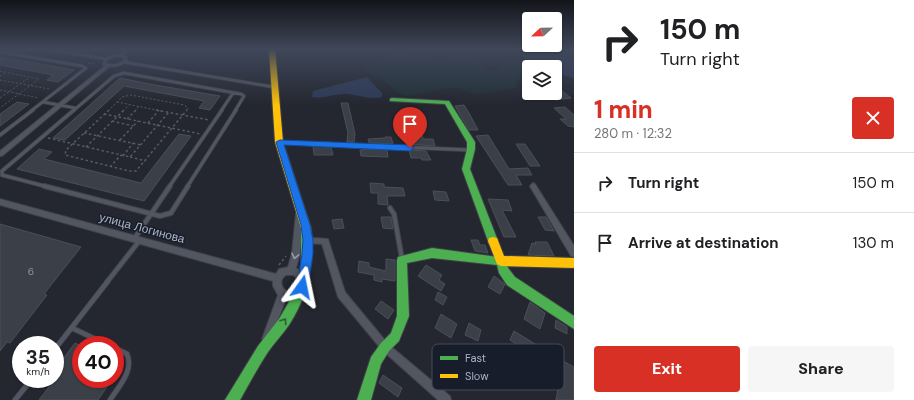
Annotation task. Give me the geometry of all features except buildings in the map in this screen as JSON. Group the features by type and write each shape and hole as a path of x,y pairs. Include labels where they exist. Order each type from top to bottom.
{"street":[{"path":"0,154 106,68"},
{"path":"232,400 263,349 286,318 302,286 307,266 306,225 300,213 280,142 273,68"},
{"path":"392,100 447,102 471,142 472,148 465,163 466,169 502,261 504,270 511,281 574,323"},
{"path":"533,186 574,253"},
{"name":"улица Логинова","path":"0,202 277,278"},
{"path":"291,270 296,253 300,213"},
{"path":"306,240 325,241 340,294 385,347 432,388"},
{"path":"364,400 375,361 385,347 395,337 402,316 402,260 432,253 502,261 574,263"},
{"path":"291,270 300,275 302,286 293,295 283,294 277,286 277,278 282,272 291,270"},
{"path":"263,349 283,294"},
{"path":"434,390 446,400"}],"lane":[{"path":"0,135 84,70 85,68"},
{"path":"158,68 274,87"},
{"path":"120,74 243,95 243,98 171,213 164,216 151,214 2,175 2,171 75,108 114,76 120,74"},
{"path":"64,338 137,239 151,214 233,93"},
{"path":"43,102 75,108"},
{"path":"280,142 471,150"},
{"path":"390,208 394,214 402,260"},
{"path":"72,328 89,336"},
{"path":"124,352 127,354 130,364 129,370 124,378"},
{"path":"16,400 25,388"},
{"path":"110,400 118,388"}],"path":[{"path":"0,71 39,79 1,107"},
{"path":"0,76 6,72"},
{"path":"0,98 30,77"},
{"path":"0,80 51,90 45,94"},
{"path":"0,90 25,95"},
{"path":"131,95 184,105 188,108 140,168 132,172 65,155 66,150 104,114 124,96 131,95"},
{"path":"34,102 39,98"},
{"path":"117,102 214,121"},
{"path":"86,147 129,104"},
{"path":"127,119 139,106"},
{"path":"148,123 159,110"},
{"path":"130,157 169,112"},
{"path":"104,114 204,135"},
{"path":"120,140 138,121"},
{"path":"112,122 133,126"},
{"path":"84,132 141,145"},
{"path":"42,137 146,161"},
{"path":"110,167 133,143"},
{"path":"274,267 282,263 288,252"}],"shaded area":[{"path":"363,68 485,68 495,71 498,68 522,68 522,78 517,79 515,88 476,94 458,88 449,88 407,96 398,93 382,79 366,72"}],"water":[{"path":"562,68 574,68 574,78 562,75"},
{"path":"367,77 382,93 382,97 369,98 343,94 312,97 313,91"}],"traffic: fast":[{"path":"392,100 447,102 471,142 471,149 466,169 493,241"},
{"path":"232,400 262,350 286,319 302,287 308,252 306,228"},
{"path":"364,400 375,361 385,347 395,337 403,316 402,260 432,253 501,261 503,270 511,281 574,323"}],"traffic: slow":[{"path":"273,68 279,142 306,228"},
{"path":"493,241 501,261 574,263"}],"route":[{"path":"302,287 308,254 306,225 300,213 280,142 410,148"}]}
